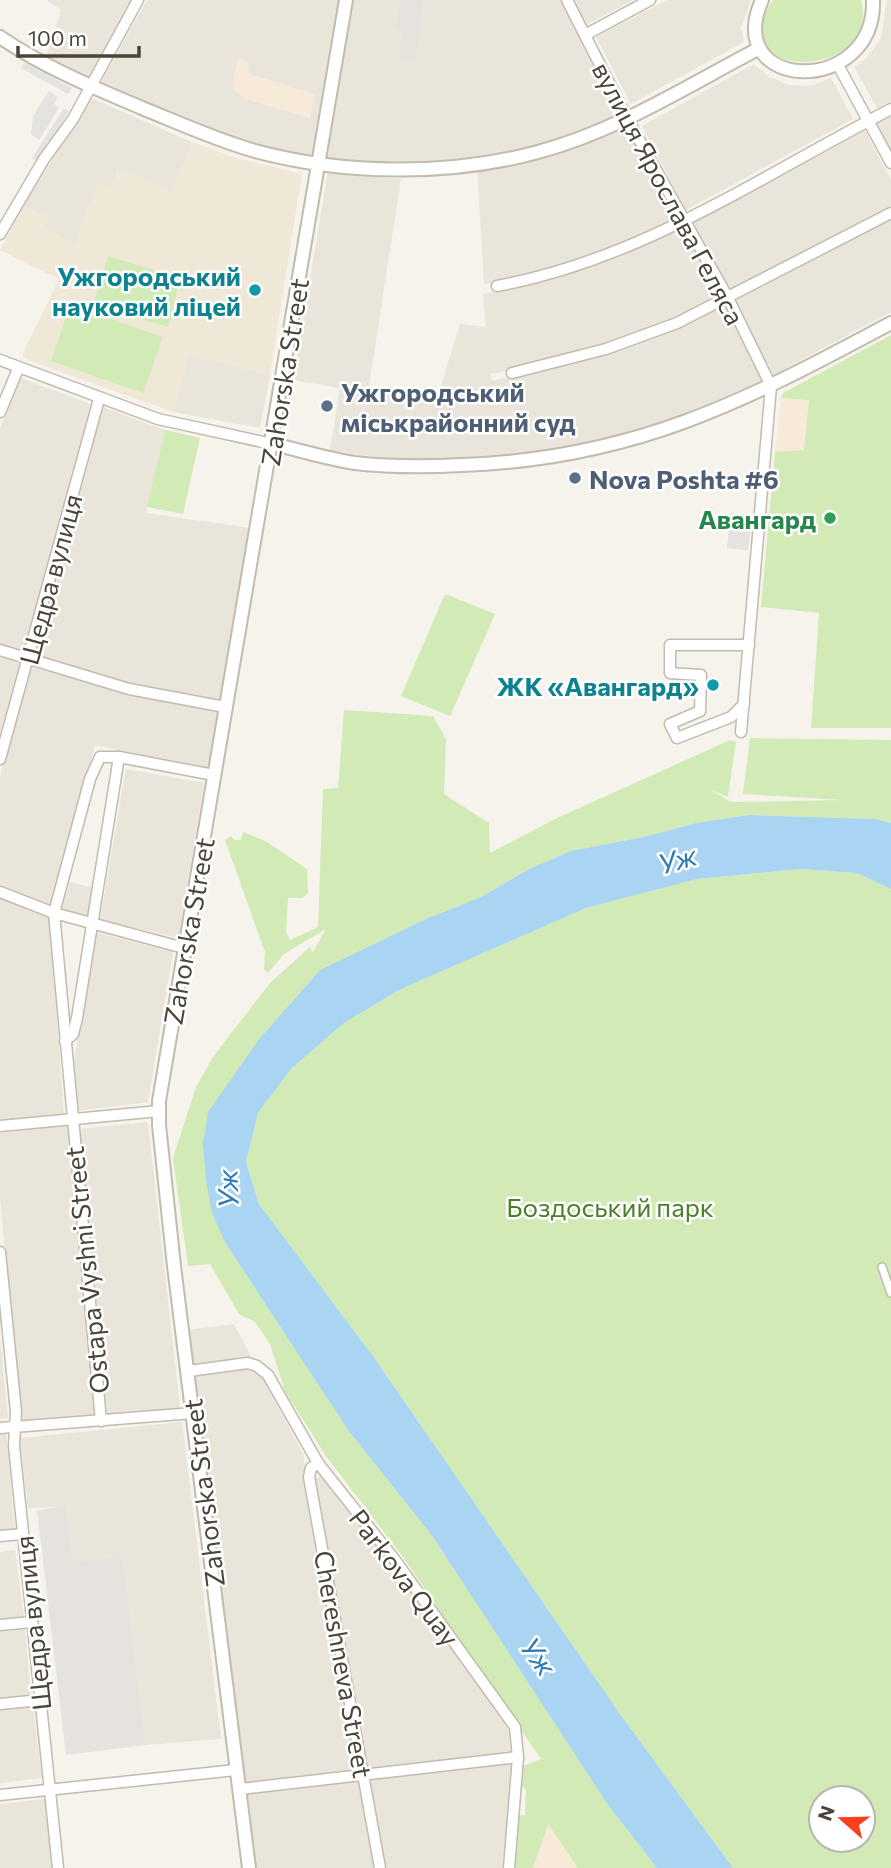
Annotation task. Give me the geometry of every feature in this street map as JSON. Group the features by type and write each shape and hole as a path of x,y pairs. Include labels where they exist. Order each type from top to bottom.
{"street":[{"path":"0,234 91,87 138,0"},
{"name":"Zahorska Street","path":"249,1868 159,1111 184,948 346,0"},
{"name":"вулиця Ярослава Геляса","path":"567,0 627,118 728,298 771,386"},
{"path":"585,35 650,0"},
{"path":"762,0 754,24 758,49 766,58 788,71 809,72 838,65 864,40 871,24 873,0"},
{"path":"0,37 47,66 91,87 240,146 318,164 391,167 489,162 568,143 627,118 758,49"},
{"path":"838,65 891,163"},
{"path":"497,286 533,279 613,255 685,221 891,109"},
{"path":"512,373 617,346 677,323 891,213"},
{"path":"0,360 18,369 158,419 328,458 377,465 445,466 533,461 582,453 648,436 771,386 891,323"},
{"path":"0,412 18,369"},
{"path":"741,732 771,386"},
{"name":"Щедра вулиця","path":"0,759 99,399"},
{"path":"744,704 731,717 677,738 670,724 700,711 701,675 670,673 670,645 749,645"},
{"path":"0,650 129,689 225,707"},
{"path":"54,913 96,762 106,755 214,775"},
{"path":"65,1041 73,1034 77,1018 119,757"},
{"path":"0,892 54,913 184,948"},
{"name":"Ostapa Vyshni Street","path":"54,913 101,1421"},
{"path":"0,1126 159,1111"},
{"name":"Щедра вулиця","path":"0,1252 3,1319 23,1534 58,1868"},
{"path":"882,1266 891,1293"},
{"name":"Parkova Quay","path":"189,1371 248,1363 262,1368 278,1389 318,1463 395,1560 515,1727 519,1757 509,1868"},
{"path":"0,1428 194,1413"},
{"name":"Chereshneva Street","path":"318,1463 311,1468 309,1477 380,1868"},
{"path":"0,1536 23,1534"},
{"path":"0,1625 32,1622"},
{"path":"0,1704 40,1700"},
{"path":"240,1789 364,1772 519,1757"},
{"path":"0,1795 236,1770"}],"shaded area":[{"path":"47,0 131,0 88,82 45,61 61,10"},
{"path":"147,0 341,0 315,154 311,159 246,143 99,86"},
{"path":"349,0 560,0 612,100 612,117 603,125 534,147 470,158 417,162 331,160 323,156"},
{"path":"401,0 423,0 416,60 399,60 403,29 396,28"},
{"path":"573,0 634,0 586,25"},
{"path":"667,0 751,0 741,28 744,42 631,104 596,37"},
{"path":"887,0 891,0 891,101 877,108 854,67 868,57 881,38"},
{"path":"237,59 249,62 248,73 315,94 310,118 245,99 232,87"},
{"path":"24,62 72,88 68,94 21,68"},
{"path":"754,64 768,76 789,85 810,86 831,78 853,119 686,210 642,126"},
{"path":"49,91 58,97 54,104 59,108 39,140 31,134 33,116"},
{"path":"91,98 192,142 173,191 118,171 111,189 74,244 44,229 48,218 23,206"},
{"path":"64,108 69,111 38,161 32,158"},
{"path":"891,113 891,153 874,122"},
{"path":"624,122 682,218 609,252 532,278 484,284 477,167"},
{"path":"864,128 891,180 891,206 730,292 692,223"},
{"path":"192,142 233,157 302,174 270,375 189,354 173,412 25,359 22,355 59,279 0,250 23,206 49,218 44,229 74,244 97,184 111,189 119,170 172,190"},
{"path":"328,172 401,179 368,393 437,398 460,324 486,327 483,294 540,283 616,258 684,224 723,297 668,324 560,360 491,374 492,381 630,347 682,327 725,304 762,379 758,385 647,434 606,443 461,460 396,459 330,451 340,388 293,380"},
{"path":"891,218 891,312 773,375 735,300"},
{"path":"189,354 270,375 260,428 173,412"},
{"path":"21,378 93,405 23,654 0,645 0,428"},
{"path":"781,398 809,400 804,451 775,452"},
{"path":"103,407 165,430 146,513 251,528 223,702 141,687 34,657"},
{"path":"731,513 752,515 748,550 727,548"},
{"path":"0,656 20,663 0,733"},
{"path":"31,666 121,692 221,710 211,771 95,745 50,907 0,887 0,776"},
{"path":"126,769 204,783 178,938 100,919"},
{"path":"70,882 94,888 88,919 61,911"},
{"path":"0,896 49,917 64,1114 0,1121"},
{"path":"95,932 173,952 148,1102 78,1111 74,1061"},
{"path":"148,1122 180,1408 107,1415 79,1129"},
{"path":"68,1126 97,1416 21,1424 0,1199 0,1133"},
{"path":"234,1324 304,1456 306,1482 323,1475 418,1598 507,1728 514,1747 514,1773 502,1868 250,1868 186,1330"},
{"path":"0,1338 8,1418 0,1419"},
{"path":"182,1422 221,1739 146,1745 123,1556 73,1562 66,1507 28,1508 20,1438"},
{"path":"0,1432 6,1432 15,1530 0,1531"},
{"path":"66,1506 73,1562 123,1556 146,1745 66,1755 37,1510"},
{"path":"15,1550 24,1617 0,1620 0,1552"},
{"path":"25,1629 31,1695 0,1698 0,1632"},
{"path":"33,1706 42,1778 0,1783 0,1709"},
{"path":"45,1799 52,1868 0,1868 0,1804"},
{"path":"548,1823 578,1868 533,1868"}],"green space":[{"path":"773,0 861,0 861,27 849,46 828,58 804,62 782,58 766,47 761,27"},
{"path":"108,256 180,278 168,327 93,306"},
{"path":"70,305 163,337 143,393 51,361"},
{"name":"Авангард","path":"891,335 891,728 811,728 819,613 761,607 775,452 804,450 809,400 781,398 783,393"},
{"path":"165,430 200,438 183,514 147,507"},
{"path":"445,594 495,614 450,716 401,696"},
{"path":"344,710 433,716 446,739 444,794 489,823 490,853 553,820 730,740 736,742 728,797 711,790 731,802 843,800 743,794 750,738 891,740 891,823 875,819 749,815 696,823 648,836 571,851 529,869 481,897 426,919 320,970 260,1038 226,1244 348,1430 433,1537 608,1805 657,1868 578,1868 548,1824 533,1868 514,1868 518,1816 525,1815 526,1788 520,1786 523,1766 541,1759 403,1557 326,1456 285,1391 270,1344 255,1322 239,1314 210,1264 188,1266 173,1158 196,1087 213,1057 270,983 310,947 313,952 326,929 284,954 268,973 264,969 265,952 225,840 231,836 234,840 241,840 243,832 267,842 307,869 308,894 302,898 288,898 286,932 290,940 318,927 323,789 338,788"},
{"name":"Боздоський парк","path":"800,869 857,873 891,889 891,1868 733,1868 620,1714 375,1359 259,1204 246,1162 258,1113 292,1068 344,1023 401,989 586,908 697,879"}],"water":[{"name":"Уж","path":"749,815 875,819 891,823 891,889 857,873 800,869 697,879 586,908 401,989 344,1023 292,1068 258,1113 246,1162 259,1204 375,1359 620,1714 733,1868 657,1868 608,1805 433,1537 348,1430 226,1244 212,1213 203,1143 208,1112 260,1038 320,970 426,919 481,897 529,869 571,851 648,836 696,823"}],"place":[{"name":"Ужгородський науковий ліцей","path":"255,290"},
{"name":"Ужгородський міськрайонний суд","path":"327,406"},
{"name":"Nova Poshta #6","path":"575,478"},
{"name":"Авангард","path":"830,518"},
{"name":"ЖК «Авангард»","path":"713,685"}]}
